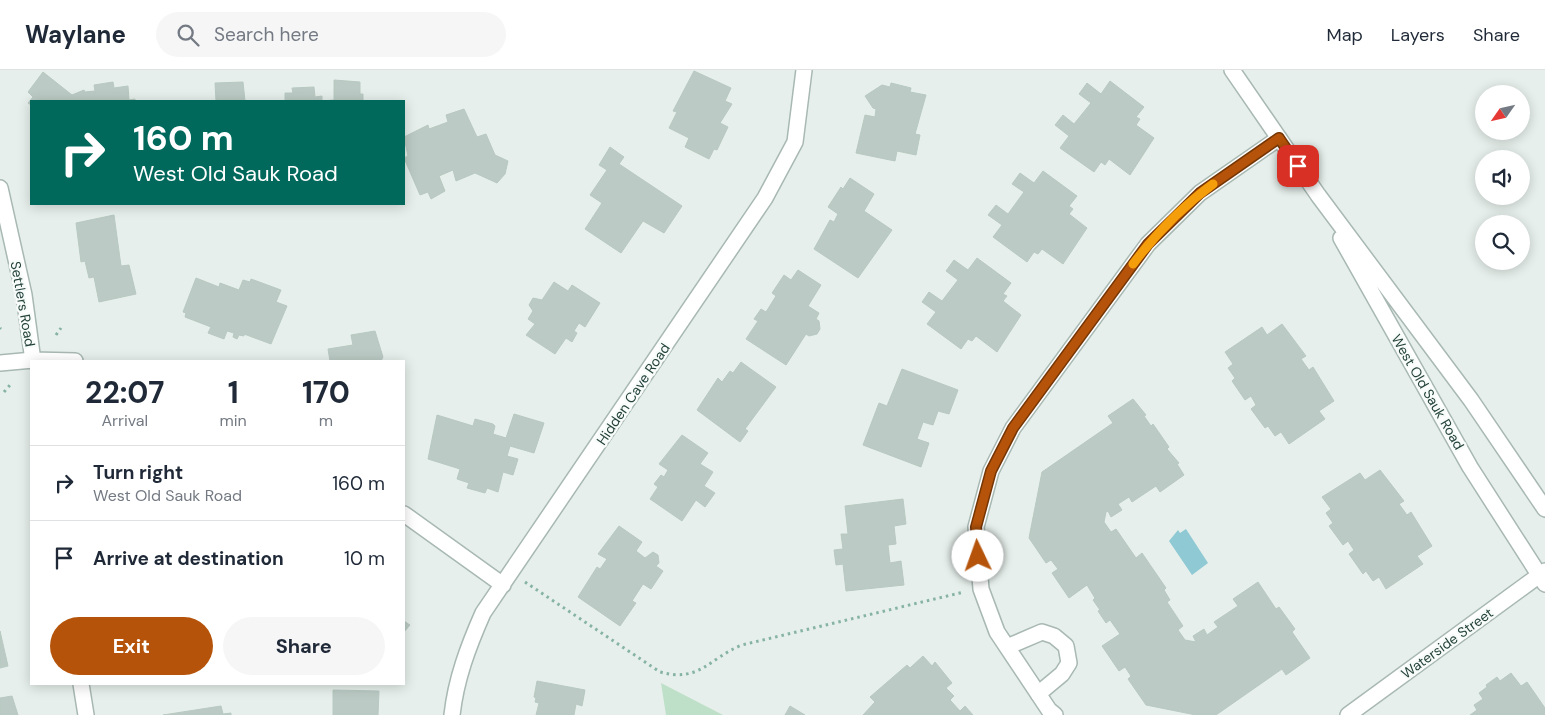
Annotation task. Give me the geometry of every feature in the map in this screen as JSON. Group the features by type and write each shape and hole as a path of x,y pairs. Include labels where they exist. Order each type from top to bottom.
{"street":[{"name":"Hidden Cave Road","path":"452,715 454,695 465,654 483,613 764,198 795,142 804,70"},
{"name":"West Old Sauk Road","path":"1232,70 1318,195 1450,371 1545,509"},
{"path":"1055,715 1049,710 997,632 981,589 976,527 991,471 1013,428 1148,244 1200,193 1279,138"},
{"name":"Settlers Road","path":"0,188 24,295 33,360"},
{"name":"West Old Sauk Road","path":"1318,195 1470,467 1543,577"},
{"path":"0,363 30,361"},
{"path":"405,515 508,578"},
{"name":"Waterside Street","path":"1348,715 1543,577"},
{"path":"1007,647 1042,632 1054,636 1066,646 1068,663 1062,674 1038,694"},
{"path":"81,685 86,715"}],"path":[{"path":"56,334 61,328"},
{"path":"4,392 10,385"},
{"path":"508,578 660,672 675,676 690,674 704,668 730,650 742,645 981,589"}],"green space":[{"path":"661,683 723,715 666,715"}],"water":[{"path":"1186,529 1208,563 1192,575 1169,541 1178,530 1180,533"}],"building":[{"path":"694,71 731,88 725,101 732,104 720,123 728,127 717,150 714,149 709,159 685,147 689,138 669,128 677,112 673,111"},
{"path":"43,72 72,95 84,90 85,92 95,91 94,85 113,82 114,88 128,86 129,100 30,100 33,97 28,92"},
{"path":"334,80 360,82 360,94 363,94 363,100 334,100"},
{"path":"1110,81 1144,107 1136,117 1140,119 1136,125 1154,138 1130,175 1109,159 1105,165 1101,162 1094,172 1060,148 1069,136 1055,125 1063,115 1074,124 1091,103 1079,94 1087,83 1101,94"},
{"path":"243,82 245,100 216,100 215,83"},
{"path":"891,83 911,88 910,92 926,95 915,134 920,135 916,155 897,151 895,161 856,153 865,115 875,117 876,109 873,108 865,96 882,85 890,87"},
{"path":"314,87 315,97 322,96 322,100 285,100 285,93 293,93 292,88"},
{"path":"464,109 477,137 486,134 495,155 508,161 505,174 497,183 475,173 456,181 453,170 439,176 445,191 431,199 428,192 420,195 405,160 405,158 408,156 405,136 428,125 429,129 448,122 446,115"},
{"path":"610,147 624,157 619,164 682,206 664,233 643,221 621,253 585,229 602,203 590,195 607,170 599,165"},
{"path":"1043,171 1077,196 1069,206 1073,209 1069,214 1087,228 1063,264 1042,249 1038,254 1034,252 1027,262 993,237 1002,225 988,215 996,205 1008,214 1024,192 1012,184 1020,173 1034,183"},
{"path":"850,178 874,194 864,211 892,230 858,278 814,249 830,220 834,222 838,214 828,207 841,187 843,189"},
{"path":"114,215 121,266 129,265 136,294 99,302 94,277 89,278 85,261 81,262 76,223"},
{"path":"977,258 1011,283 1003,294 1007,296 1003,301 1021,315 997,352 976,336 972,341 968,339 961,349 927,324 936,312 922,302 929,292 942,301 958,280 946,271 954,260 968,270"},
{"path":"798,270 821,285 808,306 819,313 816,319 819,321 820,329 817,334 809,336 806,334 786,365 746,339 758,321 754,319 761,309 766,312 776,296 772,293 784,275 791,280"},
{"path":"196,278 219,287 220,283 239,290 243,280 250,282 251,279 281,290 276,302 287,306 271,344 244,334 244,336 239,335 237,339 233,337 234,333 227,331 224,339 208,333 211,327 185,317 186,313 183,312"},
{"path":"554,282 568,291 572,285 600,303 585,327 579,323 574,331 577,333 572,342 566,338 555,354 526,335 535,324 528,319 533,311 529,305 533,298 542,300"},
{"path":"1282,324 1306,356 1301,359 1309,370 1313,367 1334,401 1319,411 1325,419 1289,444 1281,432 1275,436 1268,426 1265,428 1251,409 1256,405 1251,396 1245,400 1232,381 1235,378 1228,368 1233,364 1225,352 1262,327 1267,335"},
{"path":"375,331 383,357 382,360 330,360 328,349 353,345 351,335"},
{"path":"741,362 776,387 745,429 748,431 740,442 697,410 718,378 722,382 730,371 733,373"},
{"path":"902,369 958,390 949,414 938,411 933,425 923,422 917,439 929,443 921,467 863,445 879,403 887,406"},
{"path":"1133,399 1146,415 1144,416 1151,426 1153,424 1169,447 1167,449 1179,463 1177,464 1184,475 1160,492 1156,486 1132,502 1129,497 1118,504 1122,510 1111,517 1108,511 1106,512 1104,522 1111,532 1116,529 1136,558 1142,553 1166,588 1164,590 1170,600 1167,602 1183,626 1178,630 1185,640 1196,642 1193,636 1204,629 1207,635 1218,627 1214,622 1238,606 1233,599 1258,582 1276,609 1279,607 1295,629 1292,632 1310,658 1286,675 1282,669 1216,715 1196,715 1146,705 1128,679 1131,676 1125,667 1119,671 1102,646 1120,634 1110,620 1106,623 1098,611 1100,610 1093,600 1095,598 1087,585 1069,598 1052,573 1058,569 1051,560 1046,563 1029,538 1042,472 1113,423 1108,416"},
{"path":"514,414 544,423 534,453 510,446 507,456 518,459 513,475 503,472 498,492 487,488 485,493 467,488 469,483 457,479 460,469 428,459 437,415 473,426 475,419 493,424 495,426 493,434 506,438"},
{"path":"682,435 708,453 700,464 713,472 704,486 715,493 705,507 696,500 682,521 650,499 658,487 654,484 661,475 664,477 668,470 659,464"},
{"path":"1380,470 1404,501 1399,504 1407,515 1411,512 1432,546 1417,556 1423,564 1386,589 1379,577 1373,581 1366,571 1363,574 1349,554 1354,550 1348,541 1343,545 1329,526 1333,523 1326,513 1331,509 1322,497 1360,473 1365,480"},
{"path":"903,499 906,524 894,526 896,544 888,545 890,563 901,561 904,585 846,591 843,564 836,565 834,550 843,549 841,534 848,534 845,506"},
{"path":"619,526 642,542 636,551 645,558 653,552 658,555 659,563 656,566 663,571 651,589 643,584 632,601 636,603 620,626 578,597 597,567 600,569 607,559 598,554"},
{"path":"405,622 410,625 405,631"},
{"path":"0,631 8,666 0,668"},
{"path":"923,656 932,666 935,662 952,683 946,688 954,696 950,700 960,711 965,706 973,715 863,715 875,702 870,697 907,665 910,668"},
{"path":"1511,673 1521,686 1527,682 1545,708 1545,715 1470,715 1477,710 1474,705 1483,699 1479,693 1487,687 1486,685 1497,677 1500,681"},
{"path":"537,681 585,690 582,706 576,704 574,715 536,715 539,703 535,702 536,698 534,697"},
{"path":"333,690 379,691 378,715 333,715"},
{"path":"12,696 18,715 0,715 0,698"},
{"path":"221,706 223,714 231,713 231,715 163,715"},
{"path":"790,706 805,715 785,715"}],"slow traffic":[{"path":"1133,264 1148,244 1200,193 1213,184"}],"route":[{"path":"978,556 976,527 991,471 1013,428 1148,244 1200,193 1279,138 1298,166"}]}
